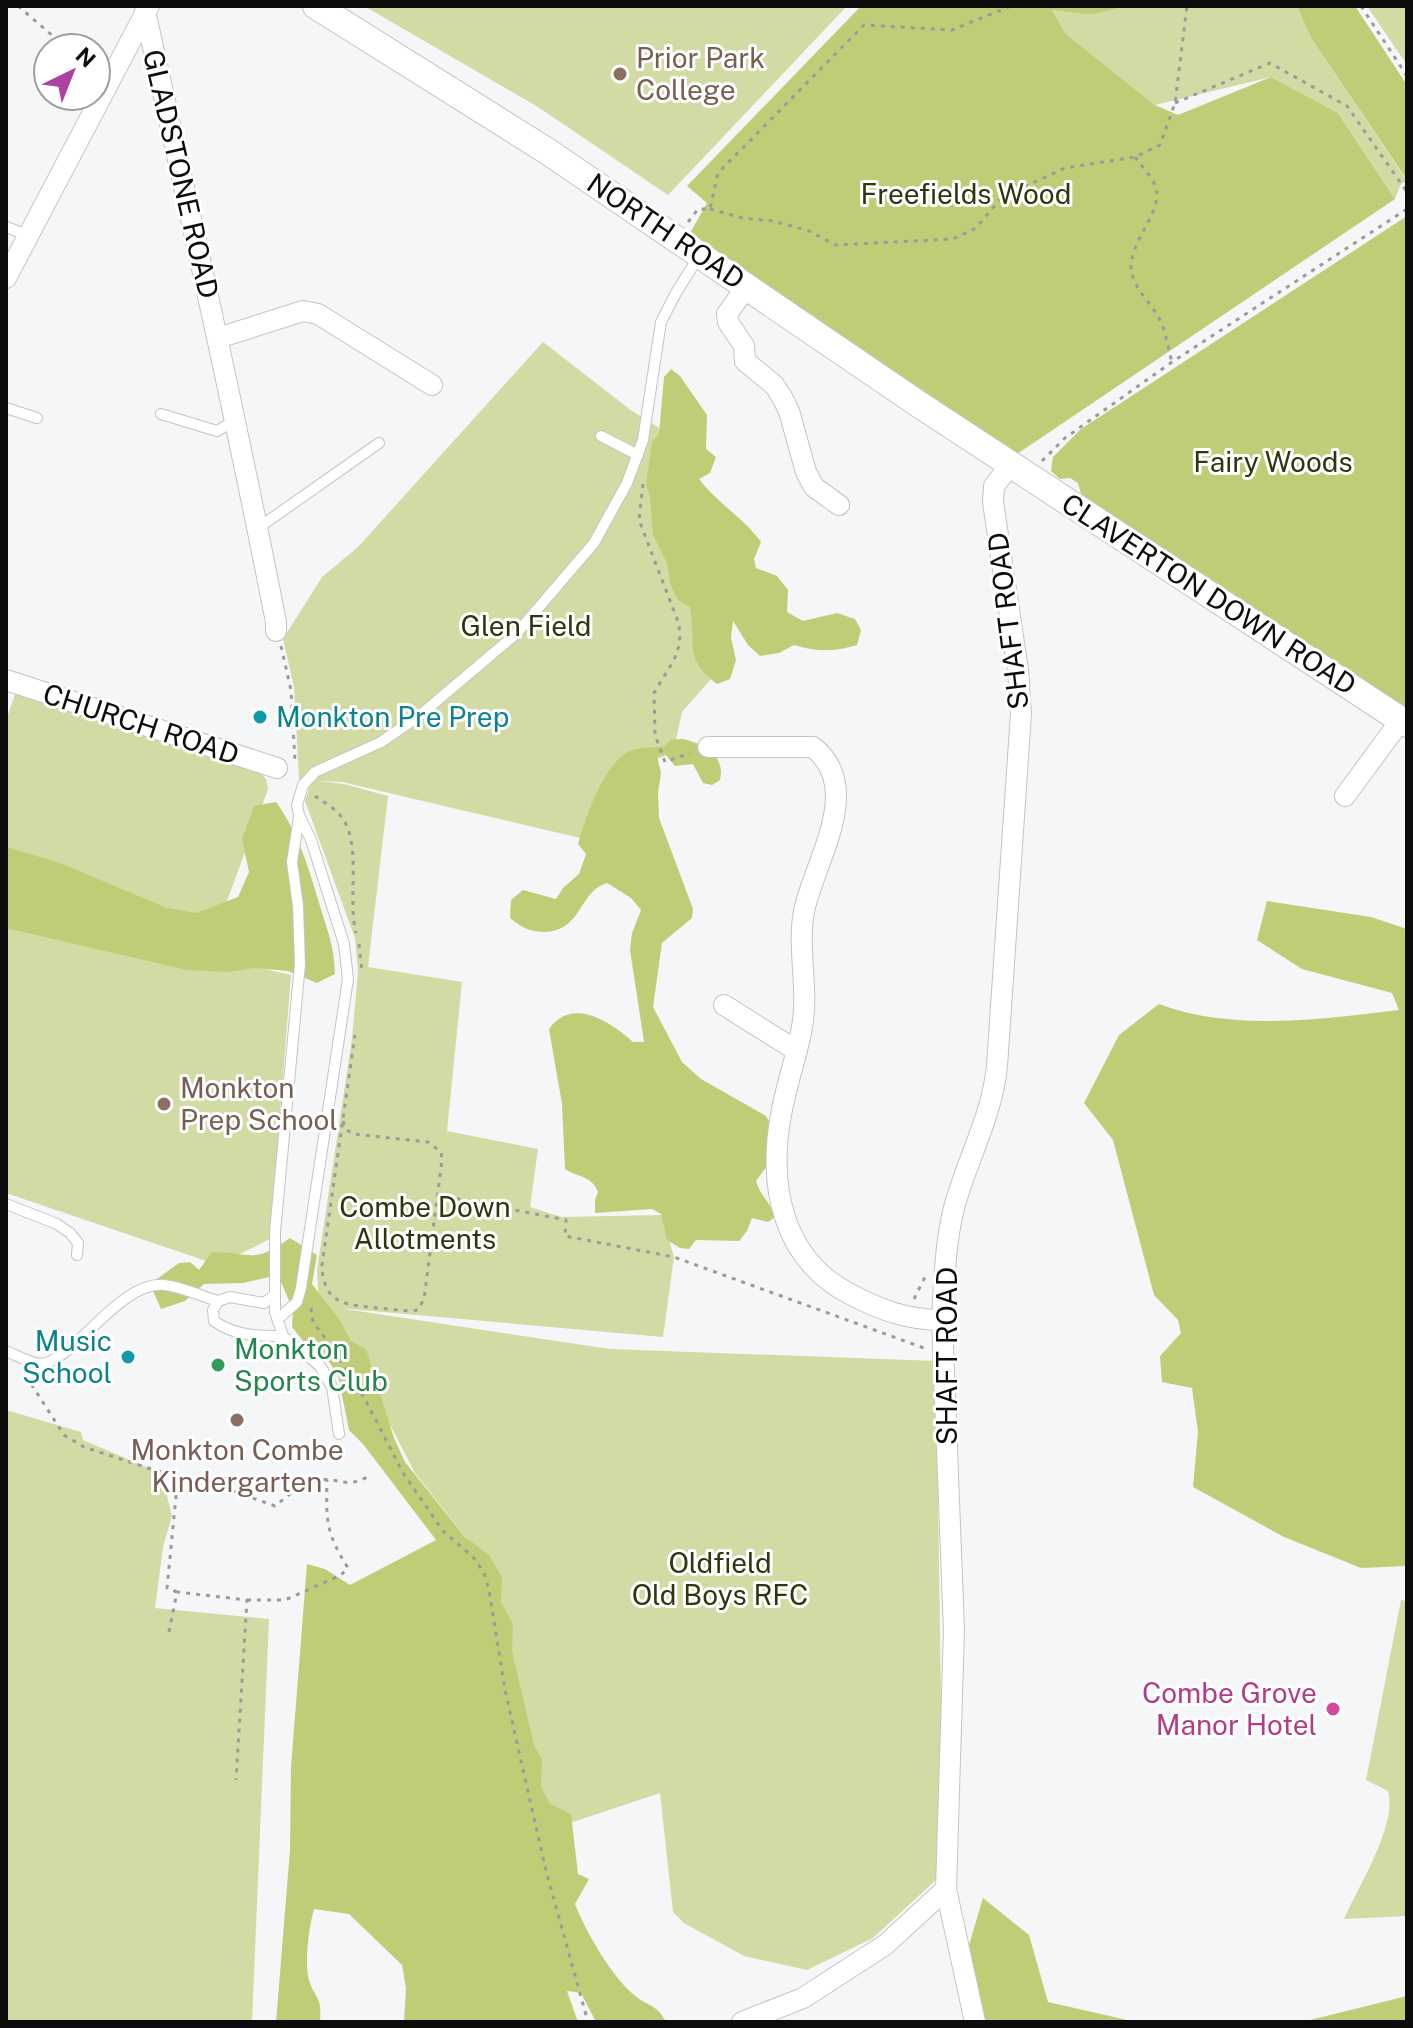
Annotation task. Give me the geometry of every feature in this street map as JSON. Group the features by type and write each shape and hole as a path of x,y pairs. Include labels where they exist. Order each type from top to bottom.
{"street":[{"name":"NORTH ROAD","path":"316,6 547,151 917,403 1021,470"},
{"path":"6,278 21,243 147,8"},
{"name":"GLADSTONE ROAD","path":"147,8 258,528 276,631"},
{"path":"747,286 727,314 728,322 741,338 745,361 774,385 782,397 789,411 806,472 814,487 839,505"},
{"name":"GLADSTONE ROAD","path":"218,338 303,311 318,314 432,385"},
{"name":"CLAVERTON DOWN ROAD","path":"1021,470 1404,722"},
{"name":"SHAFT ROAD","path":"975,2022 946,1889 954,1630 942,1320 954,1207 986,1121 997,1066 1021,713 1018,670 993,502 994,486 1021,470"},
{"name":"CHURCH ROAD","path":"6,680 286,769"},
{"path":"1345,796 1404,722"},
{"path":"708,747 813,747 829,764 835,791 834,822 804,913 804,1010 781,1115 777,1169 786,1225 800,1253 841,1290 904,1317 942,1320"},
{"path":"724,1005 797,1051"},
{"path":"742,2022 803,1998 885,1945 946,1889"}],"lane":[{"path":"6,227 21,243"},
{"path":"278,1319 297,1302 301,1288 348,979 344,944 311,840 299,815 297,805 301,788 307,777 315,772 381,742 419,716 516,634 594,543 627,483 638,455 651,400 661,322 700,254"},
{"path":"6,408 37,418"},
{"path":"161,414 217,431 234,421"},
{"path":"601,436 638,455"},
{"path":"258,528 379,443"},
{"path":"299,815 292,862 298,906 300,964 275,1232 275,1295 283,1336 321,1367 332,1387 339,1434"},
{"path":"6,1204 66,1228 78,1243 77,1255"},
{"path":"6,1351 38,1364 53,1360 113,1307 143,1289 163,1285 218,1301 230,1297 264,1303 275,1295"},
{"path":"218,1301 213,1310 214,1321 228,1331 283,1336"}],"path":[{"path":"18,6 48,32"},
{"path":"710,209 718,173 864,25 952,30 1011,6"},
{"path":"678,239 698,209 773,221 809,231 836,245 953,239 976,228 1002,197 1065,168 1135,157 1160,145 1175,103 1187,6"},
{"path":"1361,6 1407,76"},
{"path":"1175,103 1270,63 1347,106 1407,192"},
{"path":"1135,157 1155,184 1157,197 1152,215 1135,243 1131,269 1144,298 1160,320 1172,362"},
{"path":"1021,470 1172,362 1407,209"},
{"path":"643,479 639,520 679,624 680,643 674,660 654,693 653,708 657,745 665,762 673,759"},
{"path":"276,631 291,690 293,719 286,769"},
{"path":"293,719 306,716"},
{"path":"301,788 334,809 348,828 353,872 352,919 362,953 362,982"},
{"path":"343,1121 353,1134 428,1142 437,1147 442,1160 424,1299 418,1310 349,1305 337,1300 325,1285 322,1265 356,1028"},
{"path":"437,1195 566,1220 565,1236 674,1257 944,1352"},
{"path":"311,1303 313,1322 366,1401 403,1473 443,1531 474,1558 484,1573 505,1690 546,1871 588,2022"},
{"path":"29,1360 24,1372 64,1435 110,1457 205,1481 275,1506 306,1483 327,1480 356,1484 367,1477"},
{"path":"178,1476 167,1588 177,1592 247,1600 285,1600 341,1575 348,1568 332,1541 326,1517 327,1480"},
{"path":"169,1632 177,1592"},
{"path":"236,1780 247,1600"}],"green space":[{"name":"Prior Park College","path":"364,6 847,6 668,195 538,107"},
{"name":"Freefields Wood","path":"861,6 1127,6 1091,15 1052,10 1066,34 1155,105 1178,115 1271,77 1338,113 1395,199 1017,454 690,233 707,203 687,186"},
{"path":"1127,6 1297,6 1311,38 1407,181 1401,184 1395,199 1338,113 1271,77 1155,105 1066,34 1052,10 1091,15"},
{"path":"1297,6 1355,6 1407,85 1407,180 1311,38"},
{"path":"1367,6 1407,6 1407,65"},
{"name":"Fairy Woods","path":"1407,216 1407,711 1081,494 1078,483 1070,478 1060,479 1051,471 1053,457 1081,429"},
{"path":"543,342 632,411 687,445 712,678 682,712 673,753 630,769 589,840 342,782 317,781 344,784 388,796 368,967 462,982 447,1131 538,1149 530,1207 561,1217 662,1215 674,1257 663,1337 338,1308 610,1349 936,1361 941,1701 937,1879 873,1938 807,1970 744,1956 684,1923 673,1912 660,1793 543,1832 490,1568 415,1473 386,1417 319,1306 317,1270 352,1039 358,971 355,938 305,801 309,789 299,779 294,687 283,639 322,577 358,547"},
{"path":"671,369 680,376 707,415 706,449 716,457 710,473 699,479 761,542 754,559 756,568 777,576 788,590 787,612 803,621 837,613 855,619 861,630 857,645 826,650 794,645 779,653 760,656 748,645 733,621 731,638 736,660 730,679 717,684 699,666 693,649 690,607 678,600 671,586 667,563 653,535 650,496 646,485 652,442 659,434 664,377"},
{"path":"17,689 259,771 266,779 268,789 207,956 291,975 270,1239 218,1265 6,1193 6,720"},
{"path":"682,739 711,752 720,764 721,772 720,780 712,785 703,783 693,764 675,766 665,754 657,756 661,773 659,818 693,909 692,918 662,943 653,1007 682,1062 701,1079 766,1116 773,1129 767,1166 756,1181 775,1217 768,1222 752,1218 739,1241 696,1240 689,1249 680,1248 667,1240 661,1214 652,1209 595,1213 598,1192 595,1186 565,1169 562,1104 549,1029 558,1019 580,1013 603,1020 633,1042 644,1042 630,950 632,933 641,910 631,898 607,883 590,894 574,918 557,930 535,931 510,918 511,900 523,890 556,899 579,874 586,854 578,844 585,821 603,780 619,758 632,750 665,746 671,740"},
{"path":"276,802 302,852 332,946 335,974 317,983 288,971 254,968 228,972 187,970 6,928 6,847 60,863 167,908 196,913 238,897 249,872 242,839 254,806"},
{"path":"1267,901 1371,917 1407,929 1407,1566 1361,1568 1284,1537 1193,1487 1198,1432 1192,1388 1162,1382 1160,1356 1181,1333 1178,1320 1154,1295 1113,1140 1084,1103 1119,1035 1159,1004 1187,1013 1247,1021 1309,1019 1399,1010 1392,993 1302,969 1257,940"},
{"path":"290,1238 317,1255 312,1284 339,1319 351,1341 366,1349 394,1438 405,1462 465,1537 489,1555 502,1577 501,1602 513,1624 512,1651 534,1745 542,1760 541,1786 549,1803 571,1814 578,1874 589,1879 575,1904 593,1941 619,1980 657,2010 666,2022 596,2022 581,1993 567,1991 578,2022 404,2022 406,1988 402,1965 349,1914 314,1909 307,1964 309,1980 319,2002 320,2022 276,2022 307,1564 325,1569 350,1585 436,1540 349,1430 338,1375 325,1356 303,1341 292,1327 293,1310 278,1275 243,1283 204,1284 185,1301 161,1309 150,1284 179,1263 190,1262 199,1270 212,1252 260,1254"},
{"path":"6,1410 81,1432 83,1440 151,1469 166,1492 172,1516 163,1547 155,1608 269,1619 252,2022 6,2022"},
{"path":"1401,1600 1407,1601 1407,1916 1344,1919 1382,1838 1390,1805 1388,1791 1366,1780"},
{"path":"983,1898 1029,1935 1048,2002 1136,2022 982,2022 969,1945"},
{"path":"1407,1996 1407,2022 1302,2022"}],"place":[{"name":"Prior Park College","path":"620,74"},
{"name":"Monkton Pre Prep","path":"260,717"},
{"name":"Monkton Prep School","path":"164,1104"},
{"name":"Music School","path":"128,1357"},
{"name":"Monkton Sports Club","path":"218,1365"},
{"name":"Monkton Combe Kindergarten","path":"237,1420"},
{"name":"Combe Grove Manor Hotel","path":"1333,1709"}],"park label":[{"name":"Glen Field","path":"526,626"},
{"name":"Combe Down Allotments","path":"425,1223"},
{"name":"Oldfield Old Boys RFC","path":"720,1579"}]}
